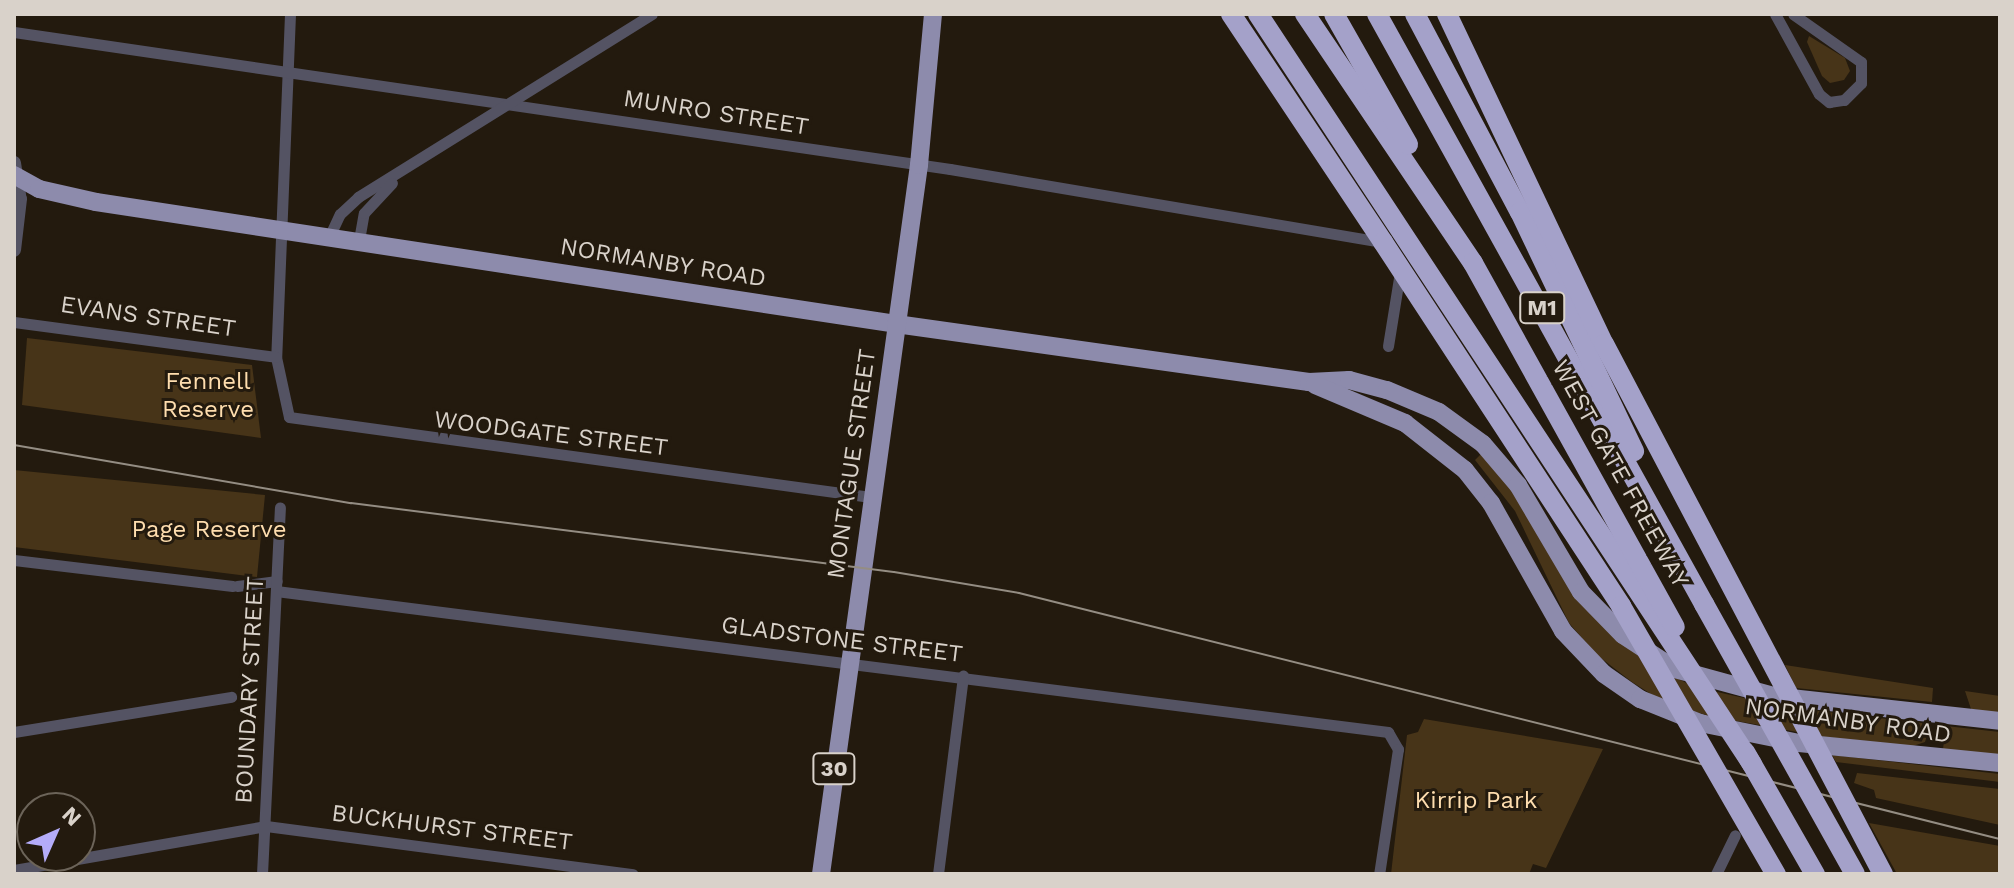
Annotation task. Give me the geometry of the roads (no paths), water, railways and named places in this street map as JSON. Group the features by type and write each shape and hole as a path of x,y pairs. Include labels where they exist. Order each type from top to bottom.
{"highway":[{"path":"1231,14 1621,606 1776,874"},
{"path":"1258,14 1752,764"},
{"name":"M1","path":"1305,14 1473,263"},
{"name":"WEST GATE FREEWAY","path":"1334,14 1815,874"},
{"name":"WEST GATE FREEWAY","path":"1377,14 1855,874"},
{"path":"1415,14 1553,278 1704,604"},
{"path":"1447,14 1604,344 1883,874"}],"main road":[{"name":"MONTAGUE STREET","path":"821,874 919,165 932,61 933,14"},
{"name":"MONTAGUE STREET","path":"932,61 948,14"},
{"name":"NORMANBY ROAD","path":"15,174 69,197 896,324 1309,382 1349,380 1387,390 1466,430 1509,472 1581,592 1601,616 1675,669 1774,696 2000,721"},
{"name":"NORMANBY ROAD","path":"1309,382 1405,423 1465,470 1491,503 1563,631 1604,674 1640,699 1700,723 1799,743 2000,763"}],"street":[{"path":"276,357 290,14"},
{"path":"330,235 355,199 401,174 652,14"},
{"path":"1775,14 1819,94 1829,102 1844,100 1861,83 1861,62 1793,14"},
{"name":"MUNRO STREET","path":"14,32 513,103 1177,204 1378,241 1399,263 1388,346"},
{"path":"14,250 15,174"},
{"path":"359,240 364,213 401,174"},
{"name":"EVANS STREET","path":"14,322 276,357"},
{"name":"WOODGATE STREET","path":"276,357 287,414 299,422 871,497"},
{"name":"BOUNDARY STREET","path":"262,874 280,507"},
{"name":"GLADSTONE STREET","path":"14,560 234,586 276,586 848,665 963,676 1388,732 1397,743 1379,874"},
{"path":"938,874 963,676"},
{"path":"14,732 231,697"},
{"name":"BUCKHURST STREET","path":"14,870 266,826 633,874"},
{"path":"1716,874 1735,835"}],"tram line":[{"path":"14,445 351,503 894,572 1019,593 2000,839"}],"park label":[{"name":"Fennell Reserve","path":"208,396"},
{"name":"Page Reserve","path":"209,530"},
{"name":"Kirrip Park","path":"1476,801"}]}
